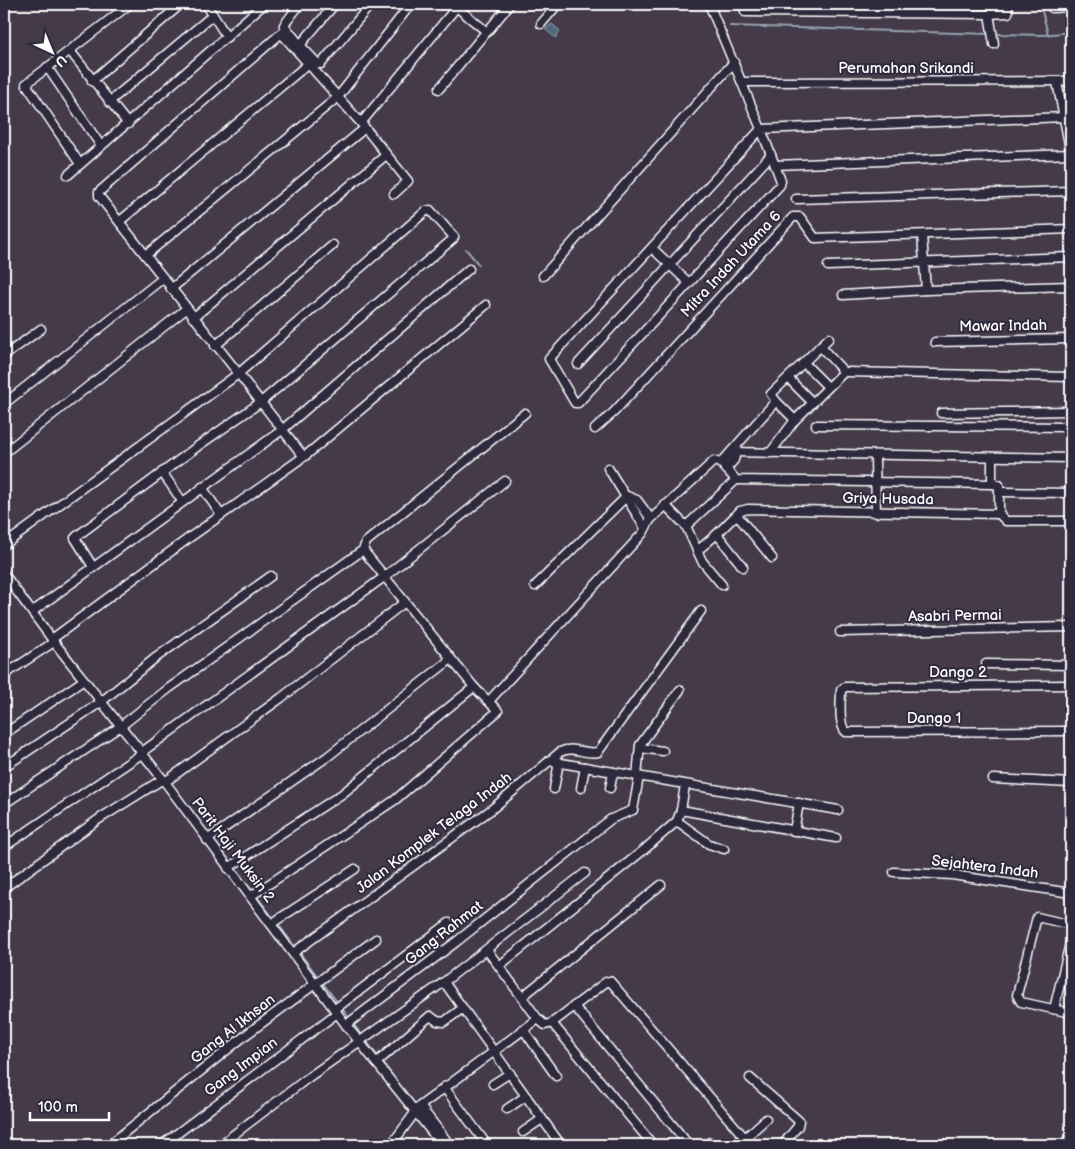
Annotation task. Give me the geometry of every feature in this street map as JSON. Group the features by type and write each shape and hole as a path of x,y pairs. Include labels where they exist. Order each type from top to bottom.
{"street":[{"path":"80,164 26,86 27,82 130,4"},
{"path":"92,81 181,4"},
{"path":"206,4 228,37"},
{"path":"300,4 284,24 283,31 99,192 99,196 146,255 162,279 304,457 486,305"},
{"path":"300,45 335,4"},
{"path":"283,31 318,64 321,64 371,4"},
{"path":"146,255 339,95 411,4"},
{"path":"440,89 510,4"},
{"path":"541,24 558,4"},
{"path":"709,4 761,129 781,181 780,185 576,403 549,359 761,129 1068,116"},
{"path":"745,4 745,12 989,14 1008,13 1008,4"},
{"path":"875,4 875,13"},
{"path":"171,289 364,123 456,5 486,32"},
{"path":"68,175 228,37 260,6"},
{"path":"1052,8 1071,7"},
{"path":"989,14 994,44"},
{"path":"109,102 212,15"},
{"path":"283,31 308,64 364,123 386,155 408,181 394,194"},
{"path":"70,50 92,81 128,124"},
{"path":"543,276 734,62"},
{"path":"120,221 308,64"},
{"path":"47,68 101,146"},
{"name":"Perumahan Srikandi","path":"742,82 1071,81"},
{"path":"775,165 1071,155 1068,116 1057,82"},
{"path":"193,318 386,155"},
{"path":"578,364 771,155"},
{"path":"796,199 1071,191"},
{"path":"4,546 238,374 426,211 430,210 454,237 261,402 162,472 75,538 93,567"},
{"name":"Mitra Indah Utama 6","path":"596,429 614,412 793,217 800,217 815,238 1071,229"},
{"path":"922,235 926,263 926,290"},
{"path":"215,346 333,245"},
{"path":"652,248 689,283"},
{"path":"828,266 1071,257"},
{"path":"32,612 282,430 469,269"},
{"path":"4,404 162,279"},
{"path":"843,295 926,290 1071,286"},
{"path":"4,454 186,309"},
{"path":"4,356 41,329"},
{"path":"795,420 771,394 829,338"},
{"name":"Mawar Indah","path":"935,342 1071,339"},
{"path":"773,454 795,420 827,386 844,372 820,346"},
{"path":"804,363 827,386"},
{"path":"847,372 1071,377"},
{"path":"788,378 812,402"},
{"path":"723,466 776,401"},
{"path":"942,413 1071,411"},
{"path":"4,804 121,726 182,679 363,550 366,542 525,413"},
{"path":"816,425 1071,427"},
{"path":"733,452 1071,458"},
{"path":"875,456 876,513"},
{"path":"992,457 992,484 999,485 1001,492 999,514"},
{"path":"4,675 299,460"},
{"path":"490,701 651,519 714,461 723,466 736,480 686,526"},
{"path":"608,468 630,497 651,519"},
{"path":"162,472 182,501"},
{"name":"Griya Husada","path":"736,480 992,484"},
{"path":"4,847 142,752 384,577 505,481"},
{"path":"202,487 221,515"},
{"path":"1001,492 1071,493"},
{"path":"630,497 645,528"},
{"path":"536,586 630,497"},
{"path":"665,505 686,526 702,561 722,585"},
{"name":"Griya Husada","path":"737,515 745,509 999,514 1006,521 1071,521"},
{"path":"697,551 737,515 772,558"},
{"path":"717,534 743,567"},
{"path":"251,896 355,828 410,788 497,714 498,709 474,687 363,550"},
{"name":"Parit Haji Muksin 2","path":"4,574 7,584 32,612 164,780 271,924 297,951 316,983 360,1043 379,1060 417,1109"},
{"path":"4,766 101,702 154,659 271,576"},
{"path":"4,888 99,819 164,780 281,698 405,602"},
{"name":"Jalan Komplek Telaga Indah","path":"297,951 492,809 549,760 567,749 592,753 600,750 701,610"},
{"name":"Asabri Permai","path":"840,632 1071,627"},
{"path":"207,840 327,757 451,659"},
{"path":"986,664 1071,665"},
{"path":"4,734 84,680"},
{"name":"Dango 2","path":"845,687 1071,685"},
{"path":"228,868 342,794 474,687"},
{"name":"Dango 1","path":"845,687 841,690 841,696 842,728 846,732 1071,731"},
{"path":"638,776 640,748 680,690"},
{"path":"640,748 663,751"},
{"path":"549,760 838,810"},
{"path":"554,789 559,762"},
{"path":"581,788 585,767"},
{"path":"610,788 613,772"},
{"name":"Gang Rahmat","path":"346,1024 558,862 611,819 633,810 638,776"},
{"path":"993,779 1071,783"},
{"path":"499,966 677,821 686,785"},
{"path":"794,831 799,803"},
{"path":"681,810 836,838"},
{"path":"677,821 709,844 724,849"},
{"path":"271,924 355,869"},
{"name":"Sejahtera Indah","path":"894,872 952,875 1071,893"},
{"path":"220,1145 310,1077 360,1043 487,950 585,873"},
{"path":"522,997 661,885"},
{"path":"1071,925 1038,917 1017,995 1021,1002 1071,1013"},
{"name":"Gang Impian","path":"162,1145 449,923"},
{"name":"Gang Al Ikhsan","path":"109,1145 240,1040 376,939"},
{"path":"1054,1009 1071,939"},
{"path":"487,950 538,1019 545,1024 552,1023 606,982 610,981 751,1145"},
{"path":"444,982 494,1050 558,1144"},
{"path":"574,1006 688,1145"},
{"path":"379,1060 430,1016 437,1021 444,1022 463,1008"},
{"path":"392,1145 417,1109 538,1019"},
{"path":"552,1023 653,1145"},
{"path":"523,1029 556,1076"},
{"path":"493,1084 510,1073"},
{"path":"750,1078 799,1121 798,1126 785,1144"},
{"path":"444,1088 487,1145"},
{"path":"507,1109 526,1096"},
{"path":"417,1109 442,1145"},
{"path":"417,1109 450,1145"},
{"path":"523,1132 542,1119"},
{"path":"745,1138 766,1119"}],"water":[{"path":"552,24 560,31 555,38 545,29"}],"waterway":[{"path":"1040,4 1048,34"},
{"path":"730,26 990,34"},
{"path":"994,34 1043,35 1071,32"},
{"path":"343,97 362,118"},
{"path":"365,121 388,148"},
{"path":"466,249 479,265"},
{"path":"24,595 34,608"},
{"path":"37,611 55,635"},
{"path":"58,639 102,697"},
{"path":"105,700 121,720"},
{"path":"192,812 210,835"},
{"path":"213,839 230,862"},
{"path":"234,867 252,891"},
{"path":"257,897 275,920"},
{"path":"278,924 296,948"},
{"path":"299,952 319,978"},
{"path":"322,982 338,1003"},
{"path":"340,1006 350,1019"},
{"path":"352,1022 363,1037"},
{"path":"366,1040 378,1057"},
{"path":"381,1060 403,1091"},
{"path":"397,1145 417,1117"}]}
